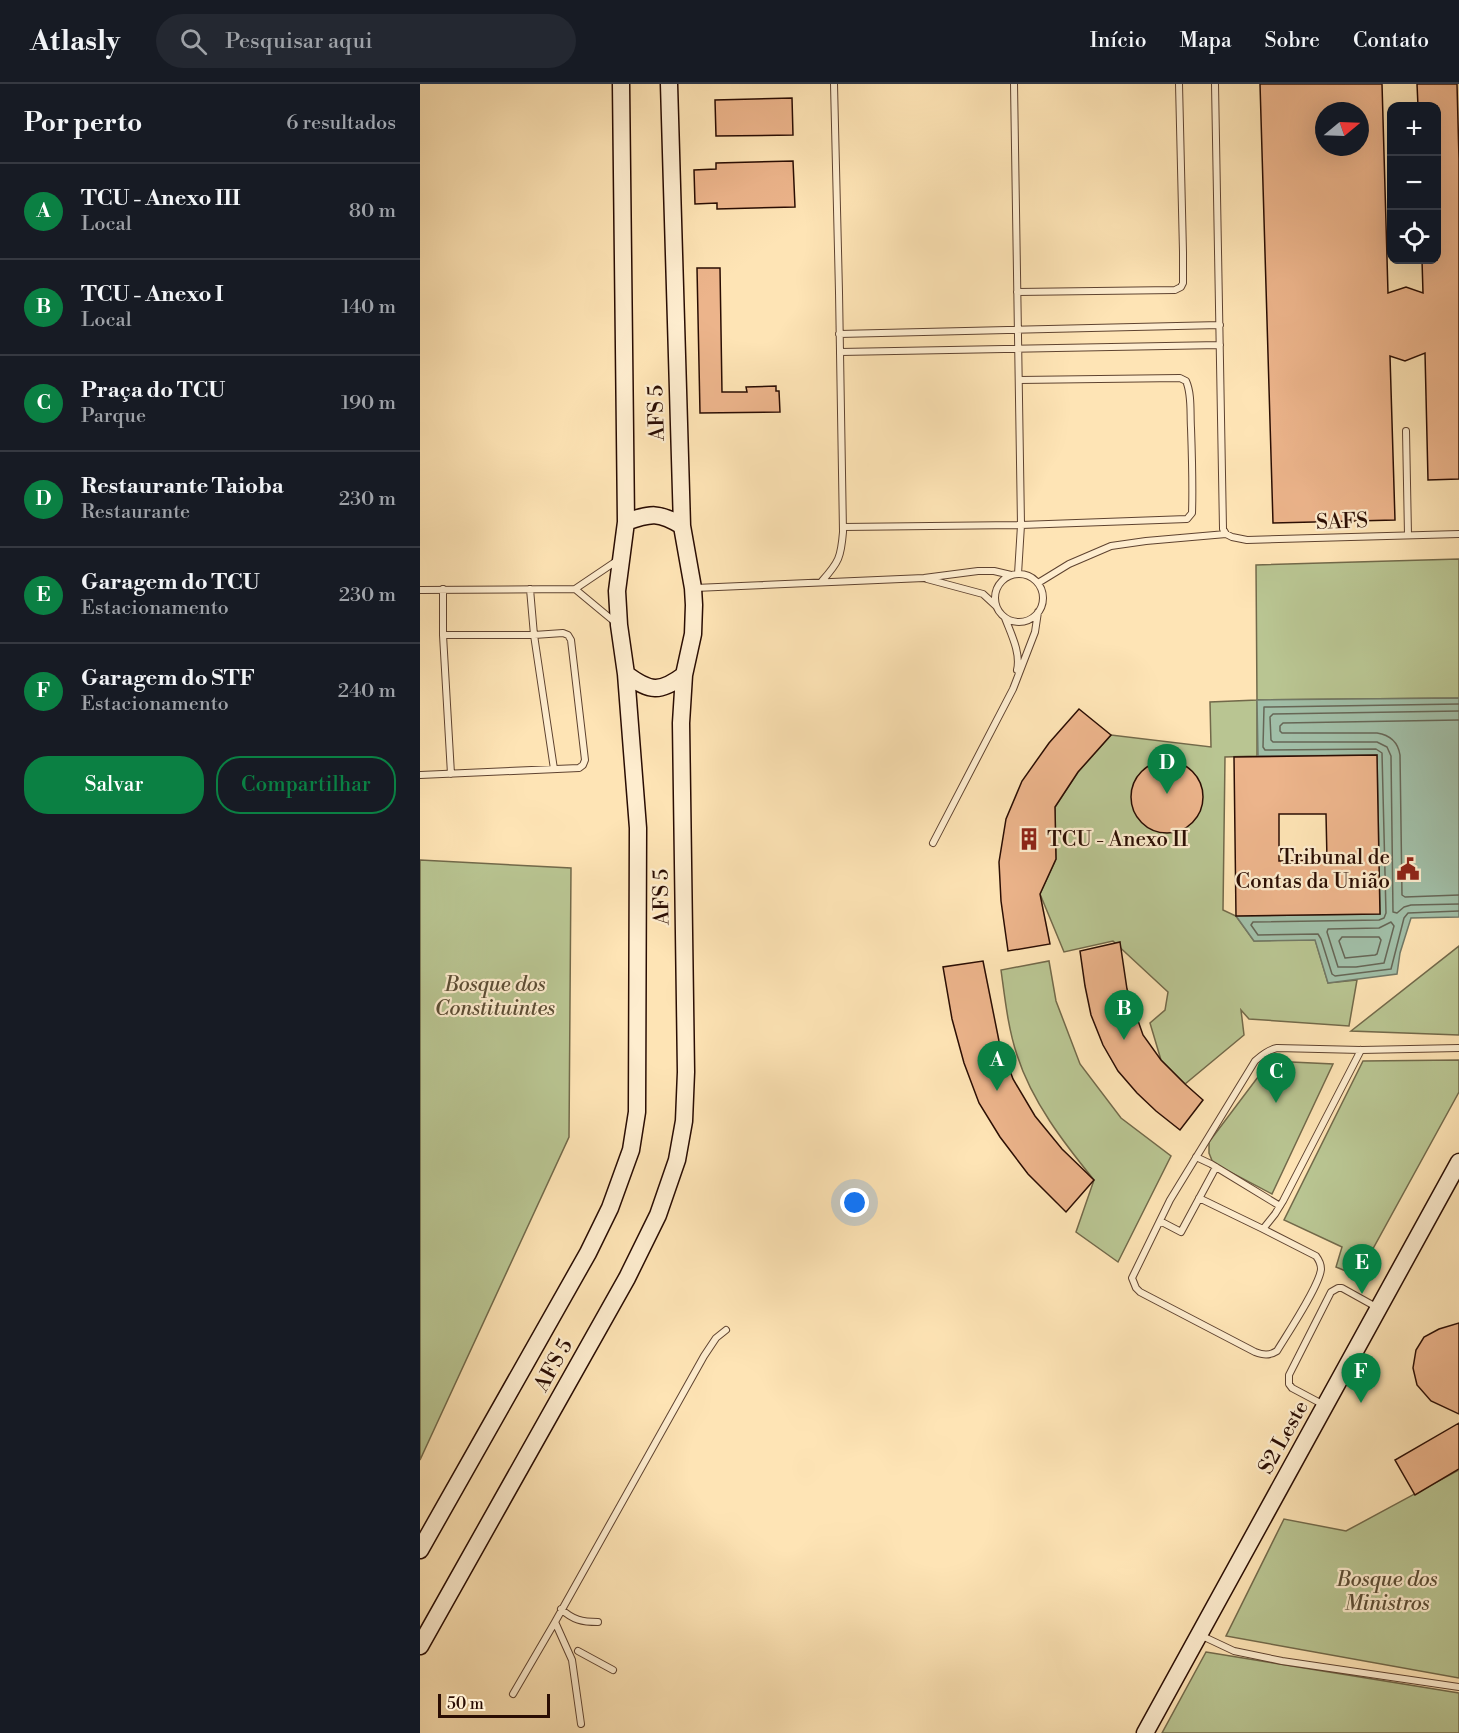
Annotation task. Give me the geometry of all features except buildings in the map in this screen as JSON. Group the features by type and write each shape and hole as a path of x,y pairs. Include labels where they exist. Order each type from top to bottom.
{"main road":[{"name":"AFS 5","path":"420,1550 588,1254 610,1208 632,1150 637,1112 638,828 617,591 626,522 621,84"},
{"name":"AFS 5","path":"420,1647 627,1278 658,1215 677,1160 684,1121 686,1072 681,723 684,675 693,634 693,588 682,526 669,84"},
{"path":"626,522 654,514 668,517 682,526"},
{"path":"626,674 638,683 653,689 671,685 684,675"},
{"name":"S2 Leste","path":"1145,1733 1459,1162"}],"lane":[{"path":"822,581 835,567 841,554 843,527 834,84"},
{"path":"996,606 995,598 999,584 1014,574 1021,525 1014,84"},
{"path":"1017,292 1175,290 1181,287 1183,252 1179,84"},
{"path":"1215,84 1223,529 1226,534"},
{"path":"839,334 1220,325"},
{"path":"840,352 1220,345"},
{"path":"843,527 1021,525 1187,519 1192,513 1193,484 1186,381 1180,378 1019,380"},
{"path":"1406,431 1408,535"},
{"name":"SAFS","path":"1038,583 1069,564 1111,546 1146,541 1226,534 1247,540 1459,534"},
{"path":"420,590 575,589 621,558"},
{"path":"693,588 924,578 978,571 1014,574 1032,578 1038,583 1042,597 1035,632 1013,688 933,843"},
{"path":"924,578 983,594 996,606 1005,618 1013,638 1018,663 1013,688"},
{"path":"443,589 442,635 451,774"},
{"path":"575,589 619,625"},
{"path":"530,590 534,635 554,769"},
{"path":"1005,618 1012,621 1026,621 1038,612"},
{"path":"420,775 579,768 585,760 571,640 568,635 563,633 442,635"},
{"path":"1199,1198 1316,1256 1320,1262 1321,1270 1316,1284 1277,1351 1272,1354 1255,1352 1136,1288 1132,1278 1170,1200 1196,1157 1255,1061 1270,1050 1277,1048 1361,1050 1459,1048"},
{"path":"1263,1229 1280,1206 1361,1050"},
{"path":"1196,1157 1280,1206"},
{"path":"1160,1221 1181,1232 1216,1167"},
{"path":"1325,1406 1292,1388 1288,1375 1331,1292 1342,1288 1379,1309"},
{"path":"513,1694 704,1356 716,1338 726,1330"},
{"path":"561,1609 575,1620 598,1622"},
{"path":"555,1622 572,1660 581,1724"},
{"path":"1200,1635 1234,1651 1282,1661 1459,1687"},
{"path":"578,1651 613,1670"}],"green space":[{"path":"1459,559 1459,698 1257,700 1256,565"},
{"path":"1257,700 1257,756 1225,757 1223,910 1236,916 1254,941 1315,939 1328,983 1357,980 1349,1026 1249,1019 1241,1010 1244,1035 1185,1084 1161,1060 1150,1023 1165,1010 1168,992 1113,941 1064,952 1040,894 1056,859 1055,807 1078,772 1111,735 1211,747 1210,702"},
{"name":"Bosque dos Constituintes","path":"420,860 571,868 569,1137 420,1460"},
{"path":"1459,946 1459,1035 1351,1031"},
{"path":"1049,961 1056,1001 1080,1064 1121,1118 1171,1156 1118,1262 1076,1232 1094,1180 1060,1137 1040,1105 1023,1072 1011,1034 1001,970"},
{"path":"1459,1060 1459,1092 1358,1276 1336,1267 1342,1247 1284,1220 1363,1061"},
{"path":"1270,1061 1333,1064 1272,1194 1213,1163 1209,1153 1209,1142"},
{"name":"Bosque dos Ministros","path":"1459,1470 1459,1678 1226,1636 1284,1519 1346,1531"},
{"path":"1206,1652 1459,1693 1459,1733 1162,1733"}],"water":[{"path":"1459,698 1459,917 1411,918 1400,953 1397,974 1328,983 1315,940 1254,941 1236,916 1380,914 1377,755 1258,756 1257,700"}],"place":[{"name":"Restaurante Taioba","path":"1167,794"},
{"name":"TCU - Anexo II","path":"1029,839"},
{"name":"Tribunal de Contas da União","path":"1408,869"},
{"name":"TCU - Anexo I","path":"1124,1040"},
{"name":"TCU - Anexo III","path":"997,1091"},
{"name":"Praça do TCU","path":"1276,1103"},
{"name":"Garagem do TCU","path":"1362,1294"},
{"name":"Garagem do STF","path":"1361,1403"}]}
